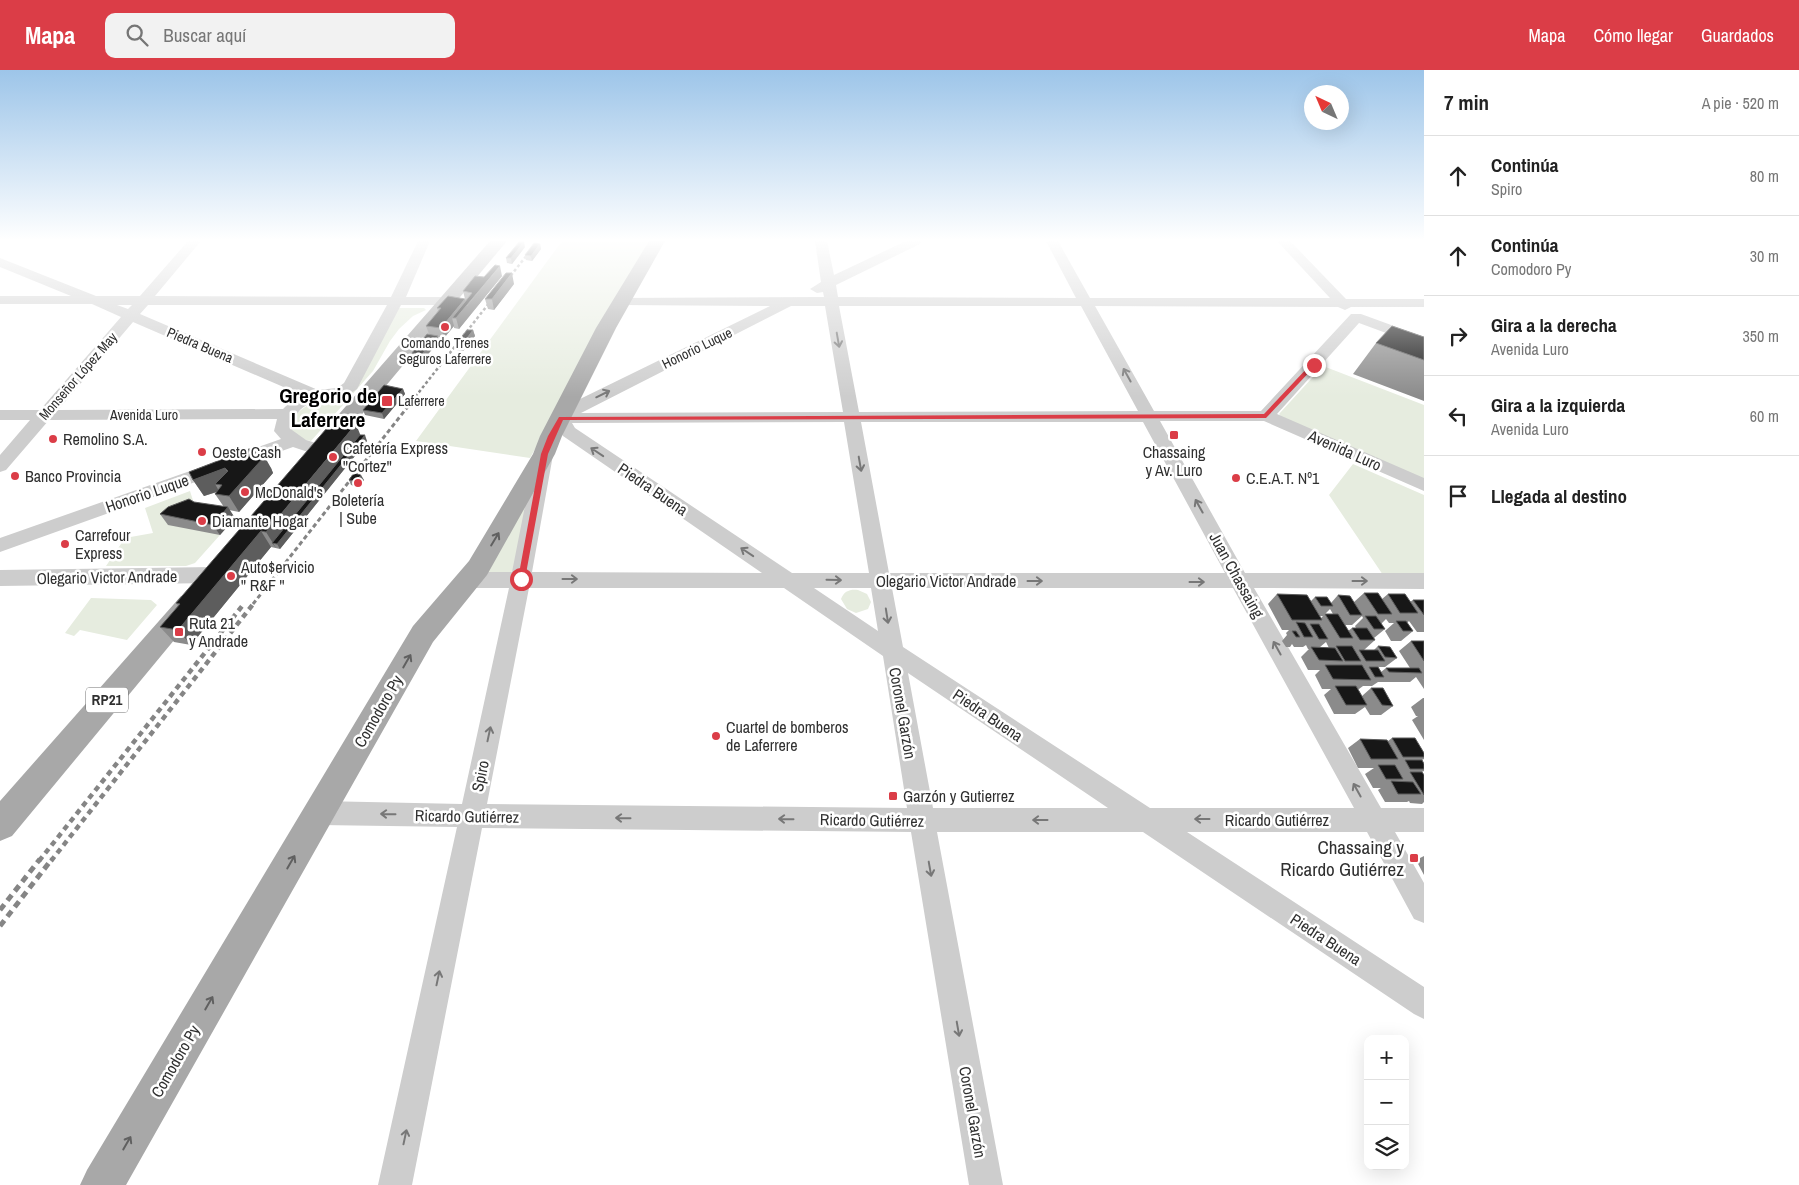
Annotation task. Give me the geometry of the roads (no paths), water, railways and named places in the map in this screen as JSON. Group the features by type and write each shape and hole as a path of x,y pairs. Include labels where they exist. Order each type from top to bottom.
{"main road":[{"path":"302,471 455,293"},
{"name":"Comodoro Py","path":"102,1185 423,634 433,619 469,580 544,454 551,436 626,293"},
{"name":"RP21","path":"3,819 222,565"}],"street":[{"name":"Piedra Buena","path":"76,293 316,395"},
{"name":"Monseñor López May","path":"0,466 149,293"},
{"path":"320,450 306,447 294,441 283,431 288,414 294,406 316,395 336,394 351,386 400,293"},
{"name":"Honorio Luque","path":"561,418 586,403 808,293"},
{"name":"Coronel Garzón","path":"830,293 986,1185"},
{"name":"Juan Chassaing","path":"1082,293 1240,582 1424,909"},
{"path":"1332,293 1356,317 1424,342"},
{"path":"0,300 448,301"},
{"path":"621,301 1340,301 1424,303"},
{"path":"1266,416 1356,317"},
{"name":"Avenida Luro","path":"0,415 288,414"},
{"name":"Avenida Luro","path":"561,418 852,416 1151,418 1266,416 1424,485"},
{"name":"Piedra Buena","path":"561,418 569,432 892,651 1424,1004"},
{"name":"Honorio Luque","path":"0,545 294,441"},
{"name":"Spiro","path":"395,1185 521,579 544,454"},
{"name":"Olegario Victor Andrade","path":"0,578 222,565"},
{"name":"Olegario Victor Andrade","path":"469,580 1424,581"},
{"name":"Ricardo Gutiérrez","path":"320,812 471,816 922,821 1145,819 1424,820"}],"railway":[{"path":"412,401 497,293"},
{"path":"253,604 413,400"},
{"path":"51,861 254,603"},
{"path":"39,861 243,605"},
{"path":"0,910 40,859"},
{"path":"0,926 52,859"}],"place":[{"name":"Comando Trenes Seguros Laferrere","path":"445,327"},
{"name":"Laferrere","path":"387,401"},
{"name":"Chassaing y Av. Luro","path":"1174,435"},
{"name":"Remolino S.A.","path":"53,439"},
{"name":"Oeste Cash","path":"202,452"},
{"name":"Cafetería Express ''Cortez''","path":"333,457"},
{"name":"Banco Provincia","path":"15,476"},
{"name":"C.E.A.T. Nº1","path":"1236,478"},
{"name":"Boletería | Sube","path":"358,483"},
{"name":"McDonald's","path":"245,492"},
{"name":"Diamante Hogar","path":"202,521"},
{"name":"Carrefour Express","path":"65,544"},
{"name":"Auto$ervicio '' R&F ''","path":"231,576"},
{"name":"Ruta 21 y Andrade","path":"179,632"},
{"name":"Cuartel de bomberos de Laferrere","path":"716,736"},
{"name":"Garzón y Gutierrez","path":"893,796"},
{"name":"Chassaing y Ricardo Gutiérrez","path":"1414,858"}],"district":[{"name":"Gregorio de Laferrere","path":"328,408"}]}
